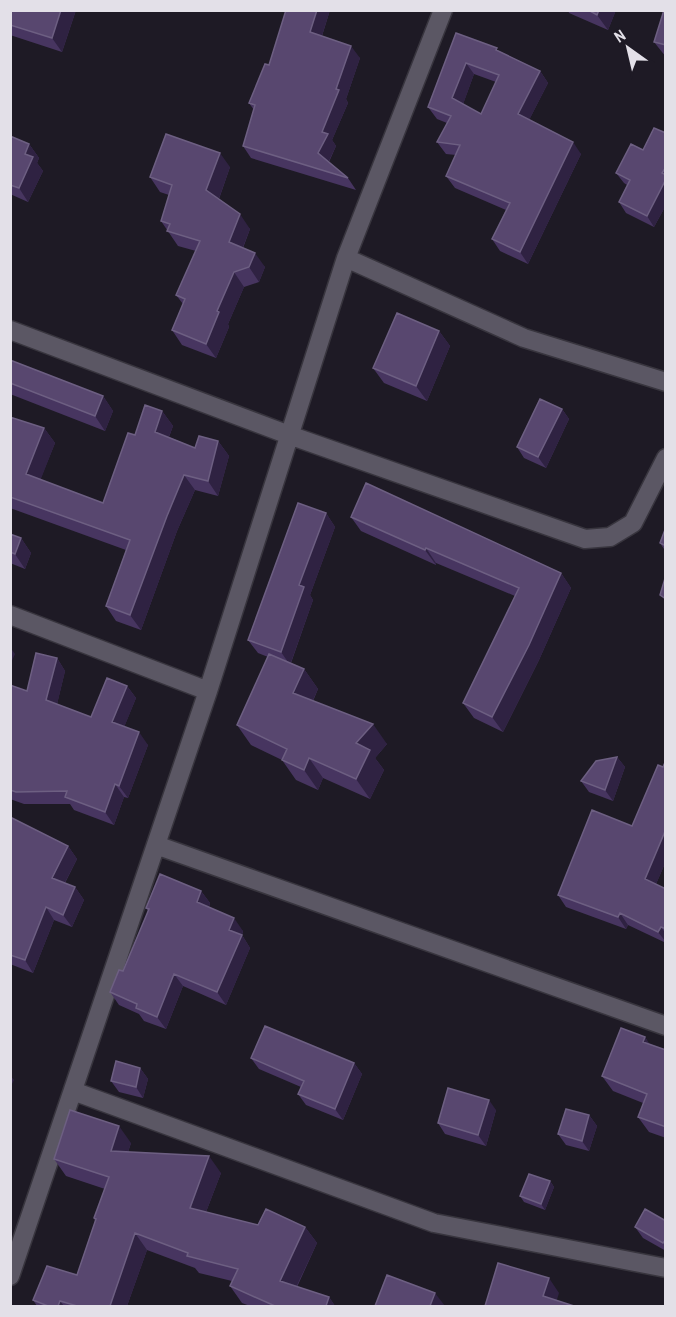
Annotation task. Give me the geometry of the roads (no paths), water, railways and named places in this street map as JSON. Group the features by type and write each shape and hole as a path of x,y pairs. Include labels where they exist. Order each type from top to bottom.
{"street":[{"path":"10,1276 208,691 346,258 443,10"},
{"path":"346,258 524,338 666,382"},
{"path":"10,330 289,435 585,539 610,537 633,523 666,458"},
{"path":"10,615 208,691"},
{"path":"156,845 666,1026"},
{"path":"73,1090 434,1223 666,1268"}]}
